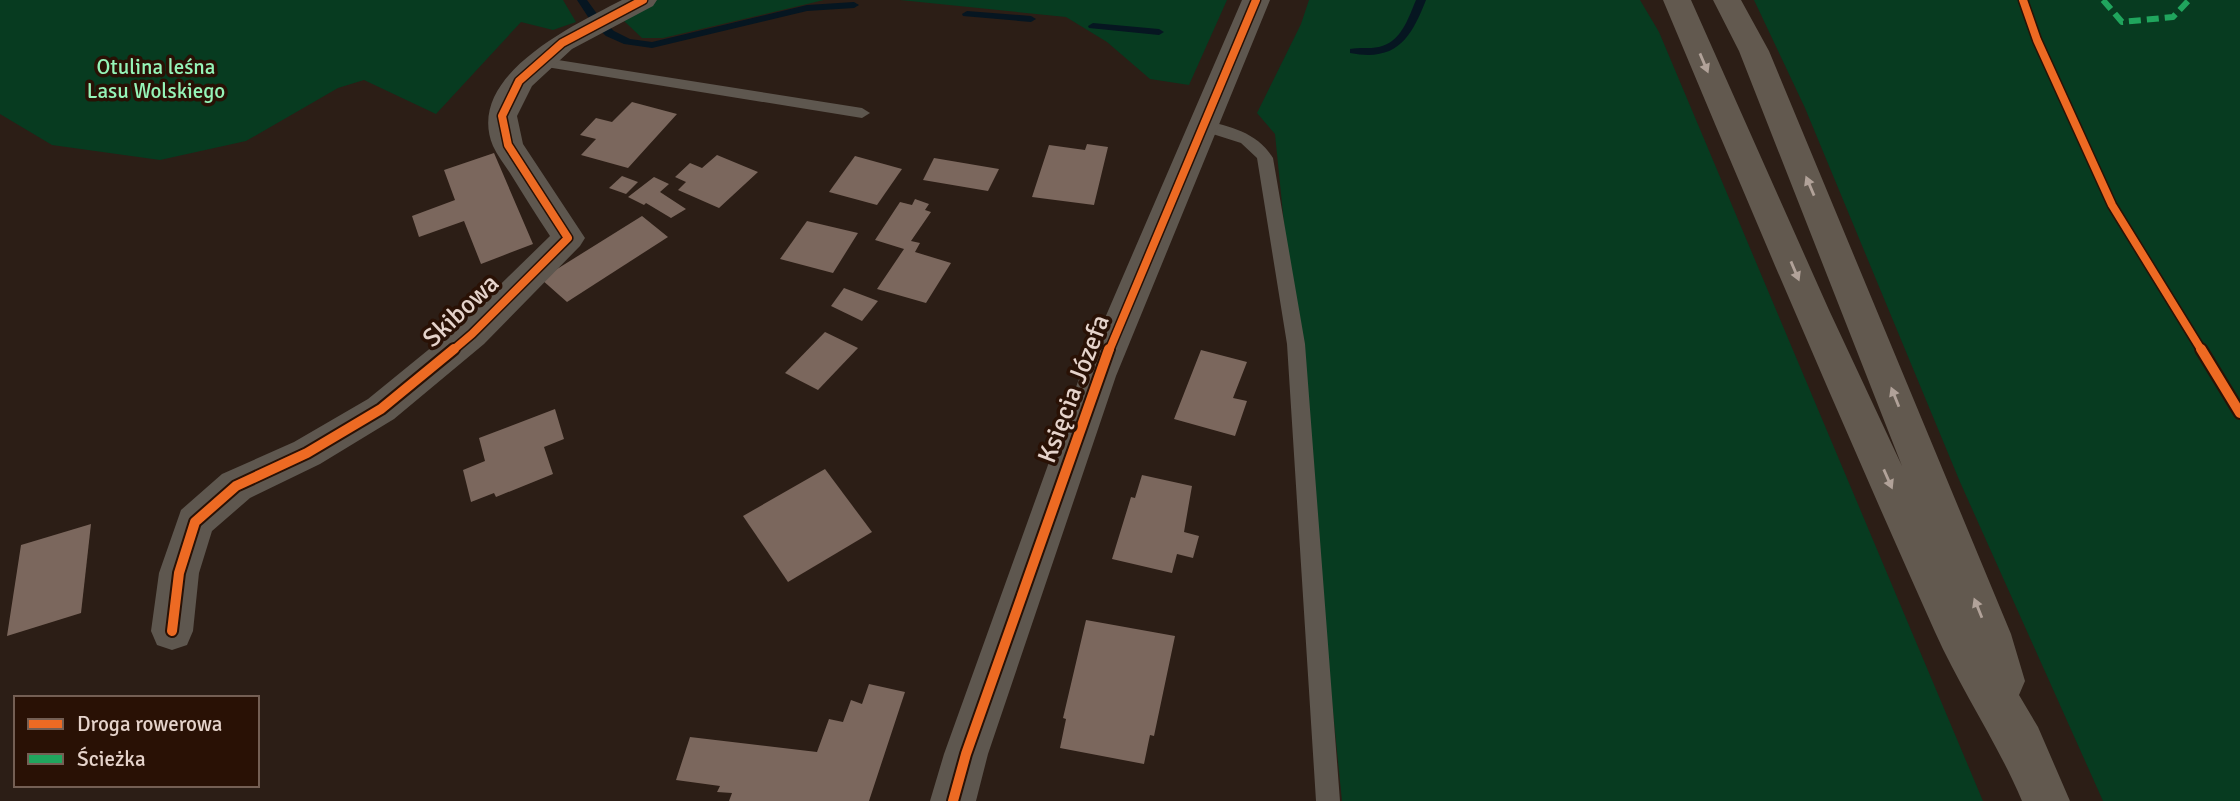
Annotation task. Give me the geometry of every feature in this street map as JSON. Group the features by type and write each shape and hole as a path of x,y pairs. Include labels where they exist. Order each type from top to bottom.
{"main road":[{"path":"1677,0 1811,310 1957,631 2021,743 2046,801"},
{"path":"1727,0 1754,51 1989,634 2021,743"}],"street":[{"name":"Skibowa","path":"172,631 180,573 195,522 236,486 307,453 381,409 472,334 568,238 508,145 502,116 519,81 562,43 643,0"},
{"name":"Księcia Józefa","path":"953,801 966,754 1098,376 1256,0"}],"lane":[{"path":"539,62 862,113"},
{"path":"1203,125 1241,136 1257,147 1265,158 1296,344 1328,801"}],"green space":[{"name":"Otulina leśna Lasu Wolskiego","path":"0,0 563,0 576,22 553,30 521,22 436,114 364,80 338,88 246,141 160,160 52,145 0,114"},
{"path":"656,0 824,0 663,38 642,38 623,20"},
{"path":"900,0 1227,0 1189,85 1150,79 1107,42 1066,17"},
{"path":"1309,0 1640,0 1659,32 1983,801 1342,801 1275,134 1257,113 1301,24"},
{"path":"1754,0 2240,0 2240,801 2103,801 1960,482 1805,108"}],"building":[{"path":"632,102 677,114 628,168 581,155 596,139 580,135 596,118 612,122"},
{"path":"1087,144 1108,147 1094,205 1032,197 1049,145 1085,150"},
{"path":"494,153 533,244 481,264 464,221 419,237 412,216 455,200 444,170"},
{"path":"717,155 758,172 719,208 678,190 686,182 675,177 690,163 702,168"},
{"path":"855,156 902,169 877,205 829,192"},
{"path":"934,158 999,169 988,191 923,180"},
{"path":"622,176 638,182 626,194 609,188"},
{"path":"654,177 669,184 660,192 686,209 671,218 646,203 644,205 628,197"},
{"path":"915,199 929,204 925,210 931,212 911,241 920,243 915,252 951,263 926,303 877,289 904,249 875,240 900,202 912,205"},
{"path":"642,216 668,237 567,302 541,279"},
{"path":"807,221 858,233 833,273 780,259"},
{"path":"844,288 878,301 862,321 831,306"},
{"path":"825,332 858,348 818,390 785,373"},
{"path":"1201,350 1247,362 1233,398 1247,401 1235,436 1174,419"},
{"path":"555,409 564,439 544,447 553,474 496,497 494,493 471,502 463,470 485,461 479,438"},
{"path":"825,469 872,532 788,582 743,516"},
{"path":"1142,475 1192,486 1184,532 1199,536 1193,558 1177,554 1172,573 1112,559 1131,497 1135,498"},
{"path":"91,524 81,613 7,636 21,545"},
{"path":"1086,620 1175,636 1154,736 1150,735 1144,764 1060,748 1066,719 1063,718"},
{"path":"869,684 905,692 869,801 729,801 732,793 717,792 720,786 676,780 690,737 817,752 829,719 843,722 851,700 862,704"}],"waterway":[{"path":"582,0 610,34 628,42 652,45 807,8 854,5"},
{"path":"1354,51 1382,50 1399,41 1410,25 1421,0"},
{"path":"967,14 1031,19"},
{"path":"1093,26 1159,32"}],"marked path":[{"path":"2103,0 2122,22 2173,17 2189,0"}],"cycle path":[{"path":"172,631 179,573 195,522 236,486 307,453 381,409 472,334 568,238 508,145 502,116 519,81 562,43 643,0"},
{"path":"953,801 966,754 1098,376 1256,0"},
{"path":"2023,0 2037,40 2112,205 2240,413"}]}
